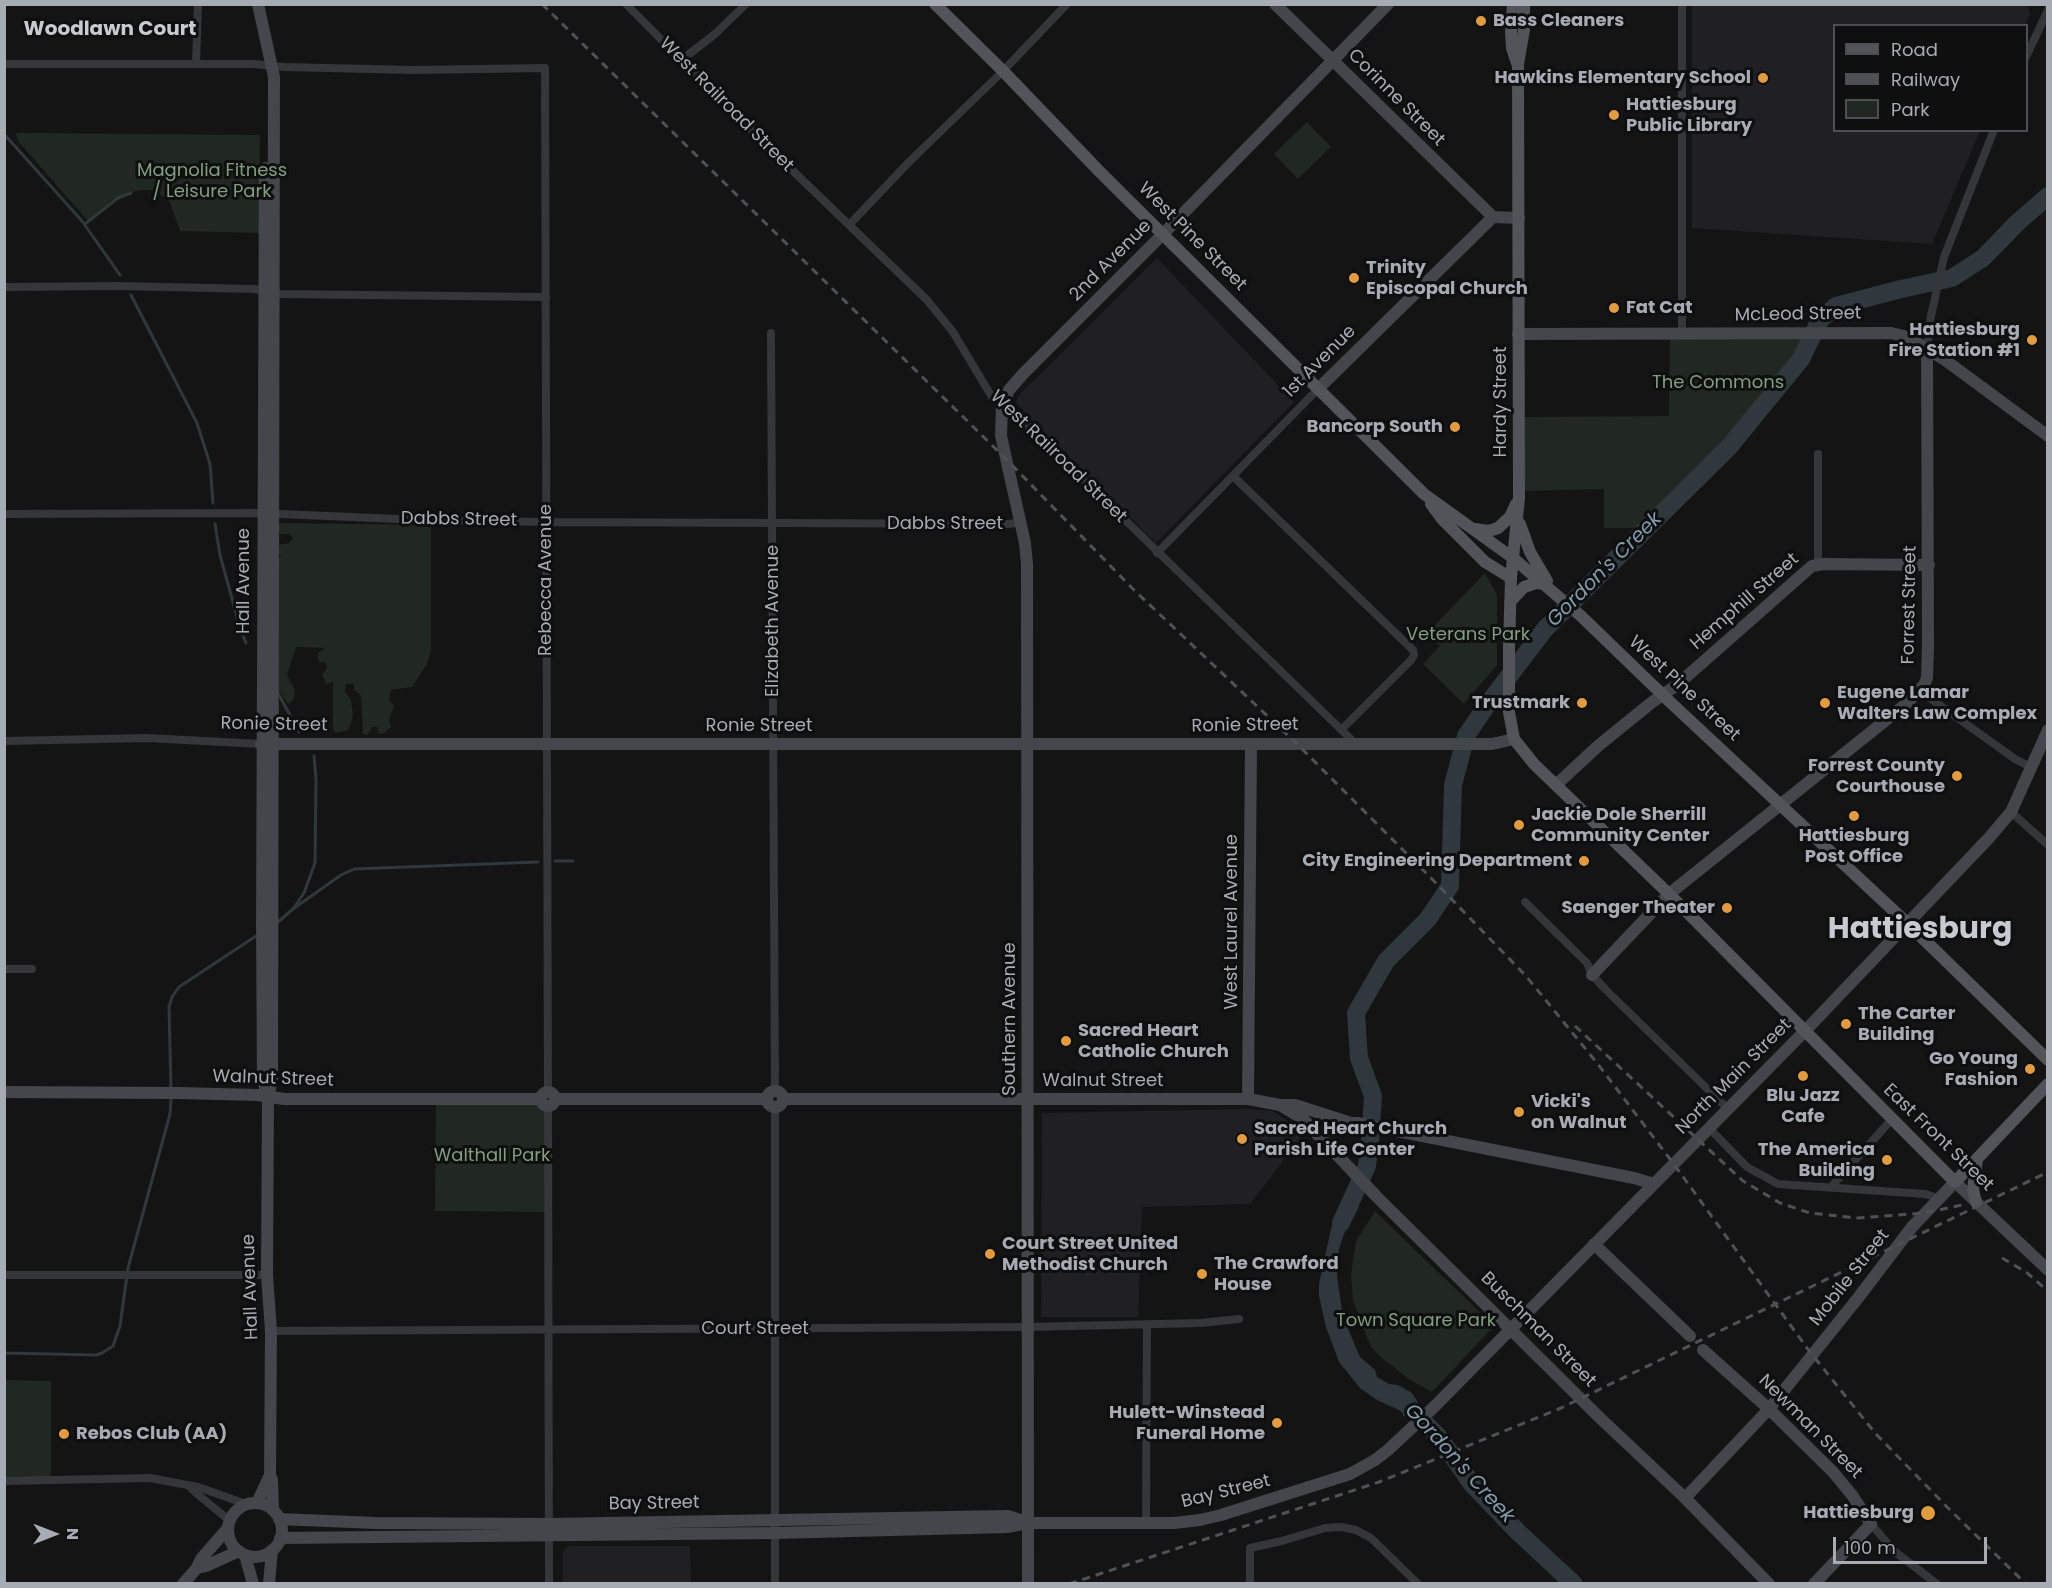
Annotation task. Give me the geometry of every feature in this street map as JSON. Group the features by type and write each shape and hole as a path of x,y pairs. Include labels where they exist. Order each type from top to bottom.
{"main road":[{"name":"West Pine Street","path":"935,4 1099,171 1424,494 1513,558 1557,594 1908,924 2048,1060"},
{"name":"Hardy Street","path":"1513,4 1512,48 1518,64"},
{"name":"Hardy Street","path":"1514,739 1509,712 1509,647 1510,578 1519,498 1518,64 1524,30 1524,4"},
{"name":"West Pine Street","path":"1424,494 1442,519 1473,550 1493,568 1510,578"},
{"path":"1473,529 1489,531 1501,526 1514,512 1519,498"},
{"path":"1518,517 1530,552 1557,594"},
{"path":"1510,602 1524,587 1536,583 1545,584"},
{"name":"East Front Street","path":"1514,739 1524,754 1669,894 1954,1182"},
{"name":"Mobile Street","path":"1954,1182 2048,1084"},
{"path":"1976,1202 1973,1182 1977,1158"}],"street":[{"path":"196,64 198,4"},
{"name":"Hall Avenue","path":"258,4 270,66 266,76 269,292 263,1079 268,1098 267,1275 271,1331 270,1475 276,1514"},
{"name":"West Railroad Street","path":"626,4 680,61 927,300 953,332 988,392 1002,406 1023,421 1355,743"},
{"path":"680,61 715,34 746,4"},
{"path":"849,225 1067,4"},
{"name":"Corinne Street","path":"1275,4 1493,217"},
{"name":"2nd Avenue","path":"1005,458 1000,430 1002,406 1009,390 1388,4"},
{"path":"1682,4 1682,334"},
{"path":"2028,53 2048,10"},
{"path":"4,64 270,66"},
{"name":"Rebecca Avenue","path":"270,66 414,70 545,68 549,1584"},
{"name":"Forrest Street","path":"1592,975 1669,894 1920,691 1926,681 1929,565 1929,328 1944,256 1993,132"},
{"path":"1493,217 1519,218"},
{"name":"1st Avenue","path":"1157,553 1318,389 1493,217"},
{"path":"4,287 118,286 255,289 269,292 546,297"},
{"name":"Elizabeth Avenue","path":"771,333 775,1584"},
{"name":"McLeod Street","path":"1518,334 1891,333 1908,337 1928,349 2048,435"},
{"name":"Hemphill Street","path":"1556,785 1598,746 1677,685 1806,570 1818,564 1818,454"},
{"name":"Southern Avenue","path":"1005,458 1021,522 1027,564 1028,1584"},
{"path":"1233,476 1413,650 1414,655 1411,660 1341,730"},
{"name":"Dabbs Street","path":"4,514 268,513 423,520 772,524 1009,524 1021,522"},
{"path":"1818,564 1929,565"},
{"path":"1920,691 2031,767"},
{"name":"North Main Street","path":"1414,1427 1805,1031 2001,826 2011,812 2048,730"},
{"name":"Ronie Street","path":"4,741 147,738 267,744 1251,745 1492,744 1514,739"},
{"name":"West Laurel Avenue","path":"1248,1099 1251,745"},
{"path":"2011,812 2048,845"},
{"path":"1525,902 1587,963 1592,975 1675,1060 1728,1109"},
{"path":"4,969 32,969"},
{"name":"Walnut Street","path":"4,1092 178,1093 258,1095 268,1098 1248,1099 1310,1108 1352,1123 1634,1178 1654,1184"},
{"name":"Buschman Street","path":"1280,1105 1302,1118 1377,1197 1685,1498 1769,1584"},
{"path":"1831,1187 1892,1119"},
{"path":"1320,1137 1329,1126 1352,1123"},
{"path":"1709,1128 1747,1167 1769,1181 1783,1185 1925,1194 1938,1198"},
{"name":"Mobile Street","path":"1685,1498 1768,1409 1839,1323 1912,1227 1954,1182"},
{"name":"East Front Street","path":"1954,1182 2048,1270"},
{"path":"1594,1244 1689,1336"},
{"path":"4,1275 267,1275"},
{"name":"Court Street","path":"271,1331 1028,1327 1201,1323 1239,1319"},
{"path":"1146,1523 1147,1324"},
{"name":"Newman Street","path":"1703,1350 1768,1409 1845,1485 1871,1524 1894,1551 1937,1584"},
{"name":"Bay Street","path":"280,1538 549,1529 775,1527 1008,1516 1028,1522 1146,1523 1200,1520 1338,1480 1376,1460 1414,1427"},
{"name":"Hall Avenue","path":"252,1504 270,1475"},
{"path":"4,1480 150,1478 198,1487 276,1514 280,1538 272,1550 261,1556 242,1553 197,1568"},
{"path":"190,1486 229,1525 232,1543 242,1553 253,1584"},
{"path":"183,1584 229,1525 235,1512 252,1504"},
{"name":"Bay Street","path":"276,1514 376,1523 549,1529"},
{"path":"1814,1584 1871,1524"},
{"path":"1250,1584 1250,1548 1325,1528 1349,1527 1371,1538 1418,1584"},
{"path":"269,1584 272,1550"}],"shaded area":[{"name":"Hawkins Elementary School","path":"1692,5 2028,5 2030,14 2025,24 1833,24 1833,132 1980,132 1932,244 1692,228"},
{"path":"1157,258 1294,402 1156,543 1016,402 1021,393"},
{"path":"1248,1109 1273,1111 1305,1132 1250,1204 1142,1207 1138,1317 1041,1317 1042,1113"},
{"path":"1346,1196 1359,1207 1344,1234 1339,1249 1337,1276 1343,1317 1360,1357 1375,1370 1377,1377 1412,1393 1419,1404 1408,1417 1360,1388 1339,1362 1326,1327 1319,1296 1319,1284 1331,1229"},
{"path":"569,1546 690,1546 691,1583 563,1583 563,1552"}],"green space":[{"path":"1307,122 1331,147 1298,179 1274,154"},
{"name":"Magnolia Fitness / Leisure Park","path":"16,133 260,135 259,233 180,231 170,202 153,190 127,193 113,200 88,221 18,141"},
{"name":"The Commons","path":"1814,332 1801,359 1729,447 1649,528 1604,528 1604,489 1519,491 1519,417 1669,416 1670,335"},
{"path":"278,523 431,525 431,651 427,664 412,687 391,690 389,700 394,706 389,719 391,727 385,733 379,734 377,727 373,727 367,735 363,734 361,695 354,690 354,684 346,684 345,692 351,700 353,716 348,730 335,733 333,730 333,682 326,684 322,674 327,669 325,662 320,663 318,659 318,653 325,648 296,647 287,675 295,690 294,699 288,704 274,683 276,562 281,556 275,550 277,545 289,543 293,538 289,534 280,534 275,527"},
{"name":"Veterans Park","path":"1485,573 1497,595 1497,665 1464,704 1423,664 1440,646 1427,633"},
{"name":"Walthall Park","path":"436,1100 541,1102 545,1106 547,1212 435,1211"},
{"name":"Town Square Park","path":"1375,1211 1494,1326 1432,1392 1409,1379 1371,1347 1353,1301 1351,1274 1356,1241"},
{"path":"5,1380 51,1381 51,1480 5,1481"}],"waterway":[{"path":"4,134 82,221 120,275"},
{"path":"85,224 118,198 131,193"},
{"name":"Gordon's Creek","path":"1341,1223 1367,1166 1370,1141 1373,1096 1359,1058 1356,1013 1386,961 1428,919 1450,886 1453,785 1466,736 1487,705 1545,629 1729,447 1801,359 1820,320 1836,306 1952,278 1983,258 2018,222 2048,196"},
{"path":"131,295 197,423 210,464 213,503"},
{"path":"215,524 220,555 246,643"},
{"path":"278,693 299,732"},
{"path":"277,923 293,909 304,893 315,863 314,756"},
{"path":"555,861 573,861"},
{"path":"293,909 341,875 354,869 538,862"},
{"path":"171,1091 169,1007 172,997 179,987 256,936"},
{"path":"4,1353 96,1355 113,1346 120,1326 128,1268 170,1114 171,1098"},
{"name":"Gordon's Creek","path":"1395,1398 1403,1401 1439,1437 1472,1484 1518,1532 1574,1584"}],"railway":[{"path":"542,4 1005,458 1134,590 1296,743 1526,976 1597,1063 1673,1163 1807,1348 1875,1433 2026,1584"},
{"path":"1575,1026 1743,1181 1780,1203 1810,1213 1858,1218 1924,1213 1967,1204"},
{"path":"1069,1584 1379,1482 1561,1408 2048,1172"},
{"path":"2002,1258 2026,1272 2048,1291"}],"place":[{"name":"Bass Cleaners","path":"1481,21"},
{"name":"Hawkins Elementary School","path":"1763,78"},
{"name":"Hattiesburg Public Library","path":"1614,115"},
{"name":"Trinity Episcopal Church","path":"1354,278"},
{"name":"Fat Cat","path":"1614,308"},
{"name":"Hattiesburg Fire Station #1","path":"2032,340"},
{"name":"Bancorp South","path":"1455,427"},
{"name":"Trustmark","path":"1582,703"},
{"name":"Eugene Lamar Walters Law Complex","path":"1825,703"},
{"name":"Forrest County Courthouse","path":"1957,776"},
{"name":"Hattiesburg Post Office","path":"1854,816"},
{"name":"Jackie Dole Sherrill Community Center","path":"1519,825"},
{"name":"City Engineering Department","path":"1584,861"},
{"name":"Saenger Theater","path":"1727,908"},
{"name":"The Carter Building","path":"1846,1024"},
{"name":"Sacred Heart Catholic Church","path":"1066,1041"},
{"name":"Go Young Fashion","path":"2030,1069"},
{"name":"Blu Jazz Cafe","path":"1803,1076"},
{"name":"Vicki's on Walnut","path":"1519,1112"},
{"name":"Sacred Heart Church Parish Life Center","path":"1242,1139"},
{"name":"The America Building","path":"1887,1160"},
{"name":"Court Street United Methodist Church","path":"990,1254"},
{"name":"The Crawford House","path":"1202,1274"},
{"name":"Hulett-Winstead Funeral Home","path":"1277,1423"},
{"name":"Rebos Club (AA)","path":"64,1434"},
{"name":"Hattiesburg","path":"1928,1513"}],"district":[{"name":"Woodlawn Court","path":"110,30"},
{"name":"Hattiesburg","path":"1920,930"}]}
